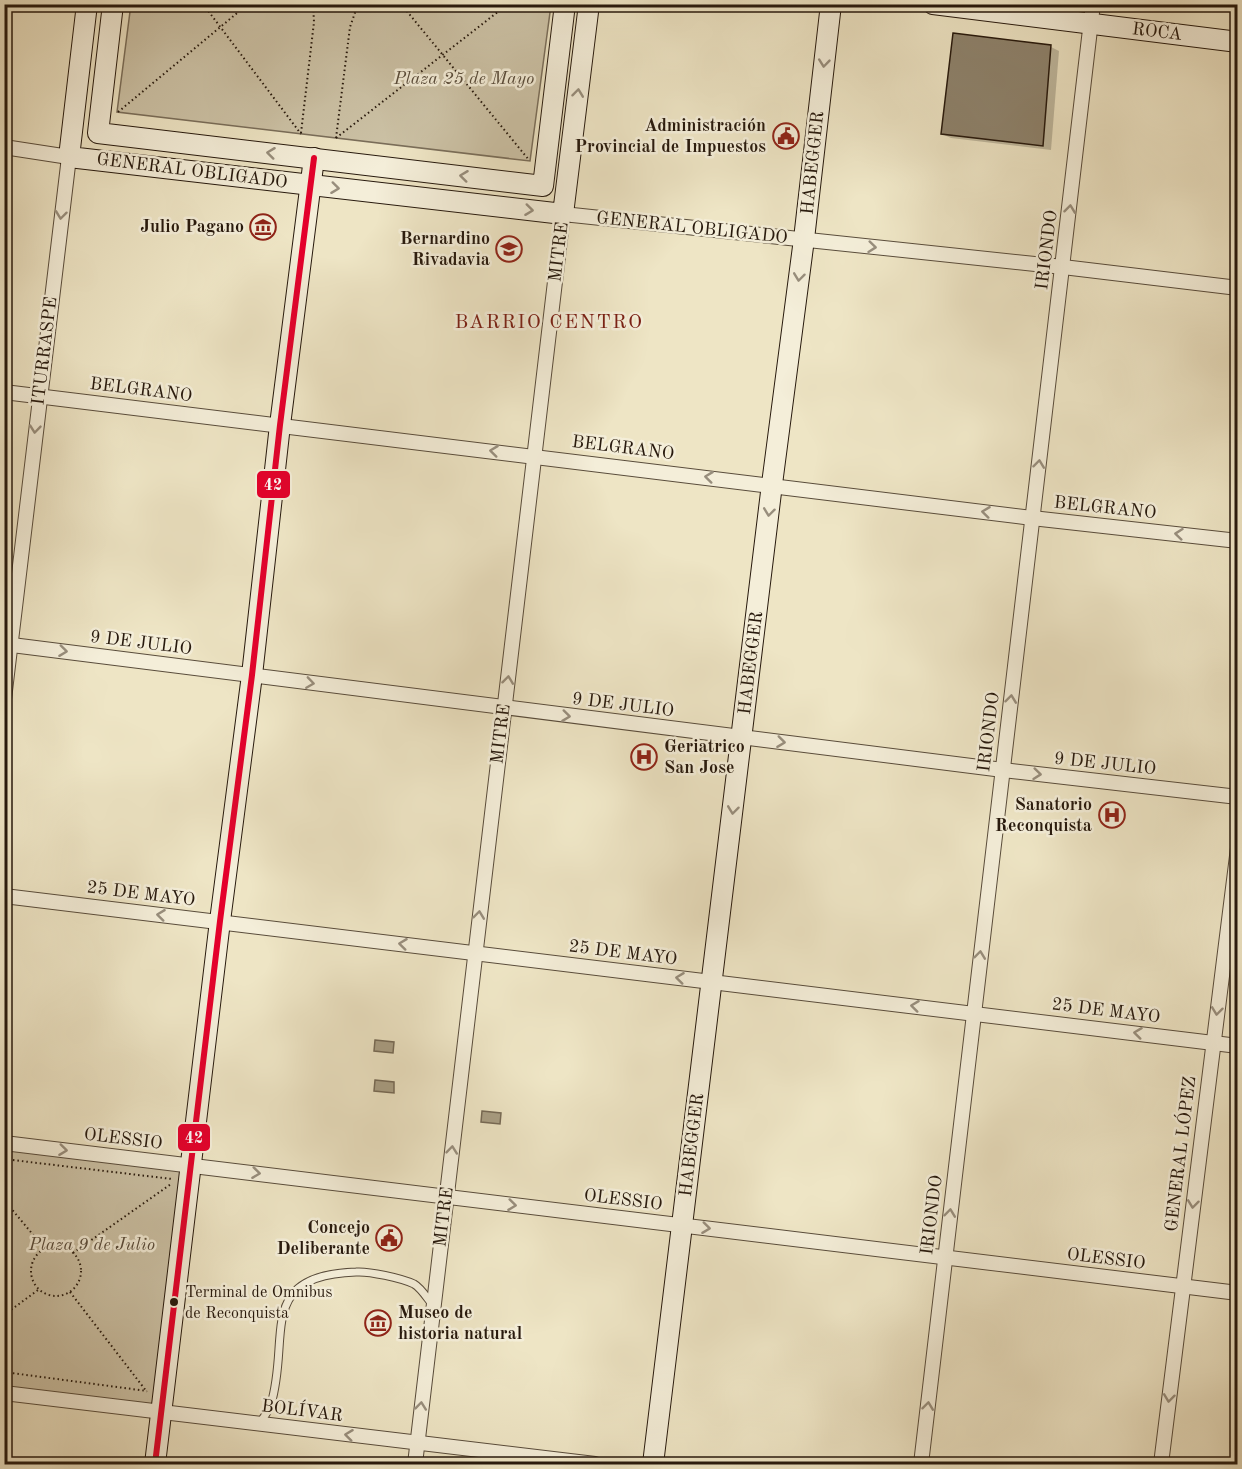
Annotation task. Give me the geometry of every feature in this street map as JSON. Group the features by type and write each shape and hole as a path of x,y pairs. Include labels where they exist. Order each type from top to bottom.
{"main road":[{"name":"ITURRASPE","path":"69,157 87,4"},
{"path":"113,4 98,133 543,186 566,4"},
{"name":"MITRE","path":"563,214 589,4"},
{"name":"HABEGGER","path":"653,1464 831,4"},
{"name":"ROCA","path":"933,4 1092,14 1238,42"},
{"name":"GENERAL OBLIGADO","path":"69,157 563,214"},
{"path":"154,1464 314,158"}],"street":[{"name":"IRIONDO","path":"921,1464 1092,14"},
{"name":"GENERAL OBLIGADO","path":"4,147 69,157"},
{"name":"ITURRASPE","path":"4,699 8,644 69,157"},
{"name":"GENERAL OBLIGADO","path":"563,214 1063,267 1238,288"},
{"name":"MITRE","path":"415,1464 432,1304 447,1197 474,952 563,214"},
{"name":"BELGRANO","path":"4,392 772,484 1032,518 1238,541"},
{"name":"9 DE JULIO","path":"8,644 504,709 1238,797"},
{"name":"GENERAL LÓPEZ","path":"1161,1464 1238,848"},
{"name":"25 DE MAYO","path":"4,896 1238,1046"},
{"name":"OLESSIO","path":"4,1143 1238,1293"},
{"name":"BOLÍVAR","path":"4,1393 595,1464"}],"lane":[{"path":"259,1424 270,1406 277,1374 279,1331 285,1306 300,1284 330,1272 362,1271 416,1285 432,1304"}],"path":[{"path":"203,4 301,134 314,22 313,4"},
{"path":"117,112 248,4"},
{"path":"358,4 350,27 336,138 508,4"},
{"path":"401,4 530,161"},
{"path":"4,1159 177,1179 73,1253"},
{"path":"4,1200 45,1249"},
{"path":"60,1246 73,1253 80,1264 80,1276 75,1288 61,1296 51,1296 39,1289 32,1279 31,1268 36,1257 45,1249 60,1246"},
{"path":"4,1315 39,1289"},
{"path":"70,1292 147,1392"},
{"path":"4,1372 147,1392"},
{"path":"147,1392 148,1380"}],"green space":[{"name":"Plaza 25 de Mayo","path":"131,4 551,5 530,161 117,112"},
{"name":"Plaza 9 de Julio","path":"5,1143 191,1165 161,1412 5,1393"}],"shaded area":[{"path":"375,1040 394,1042 393,1053 374,1051"},
{"path":"375,1080 394,1082 394,1093 374,1091"},
{"path":"482,1111 501,1113 500,1124 481,1122"}],"building":[{"path":"953,33 1051,45 1043,146 941,134"}],"transit line":[{"name":"42","path":"155,1464 314,158"}],"place":[{"name":"Administración Provincial de Impuestos","path":"786,136"},
{"name":"Julio Pagano","path":"263,227"},
{"name":"Bernardino Rivadavia","path":"509,249"},
{"name":"Geriatrico San Jose","path":"644,757"},
{"name":"Sanatorio Reconquista","path":"1112,815"},
{"name":"Concejo Deliberante","path":"389,1238"},
{"name":"Terminal de Omnibus de Reconquista","path":"174,1302"},
{"name":"Museo de historia natural","path":"378,1323"}],"district":[{"name":"BARRIO CENTRO","path":"549,323"}]}
